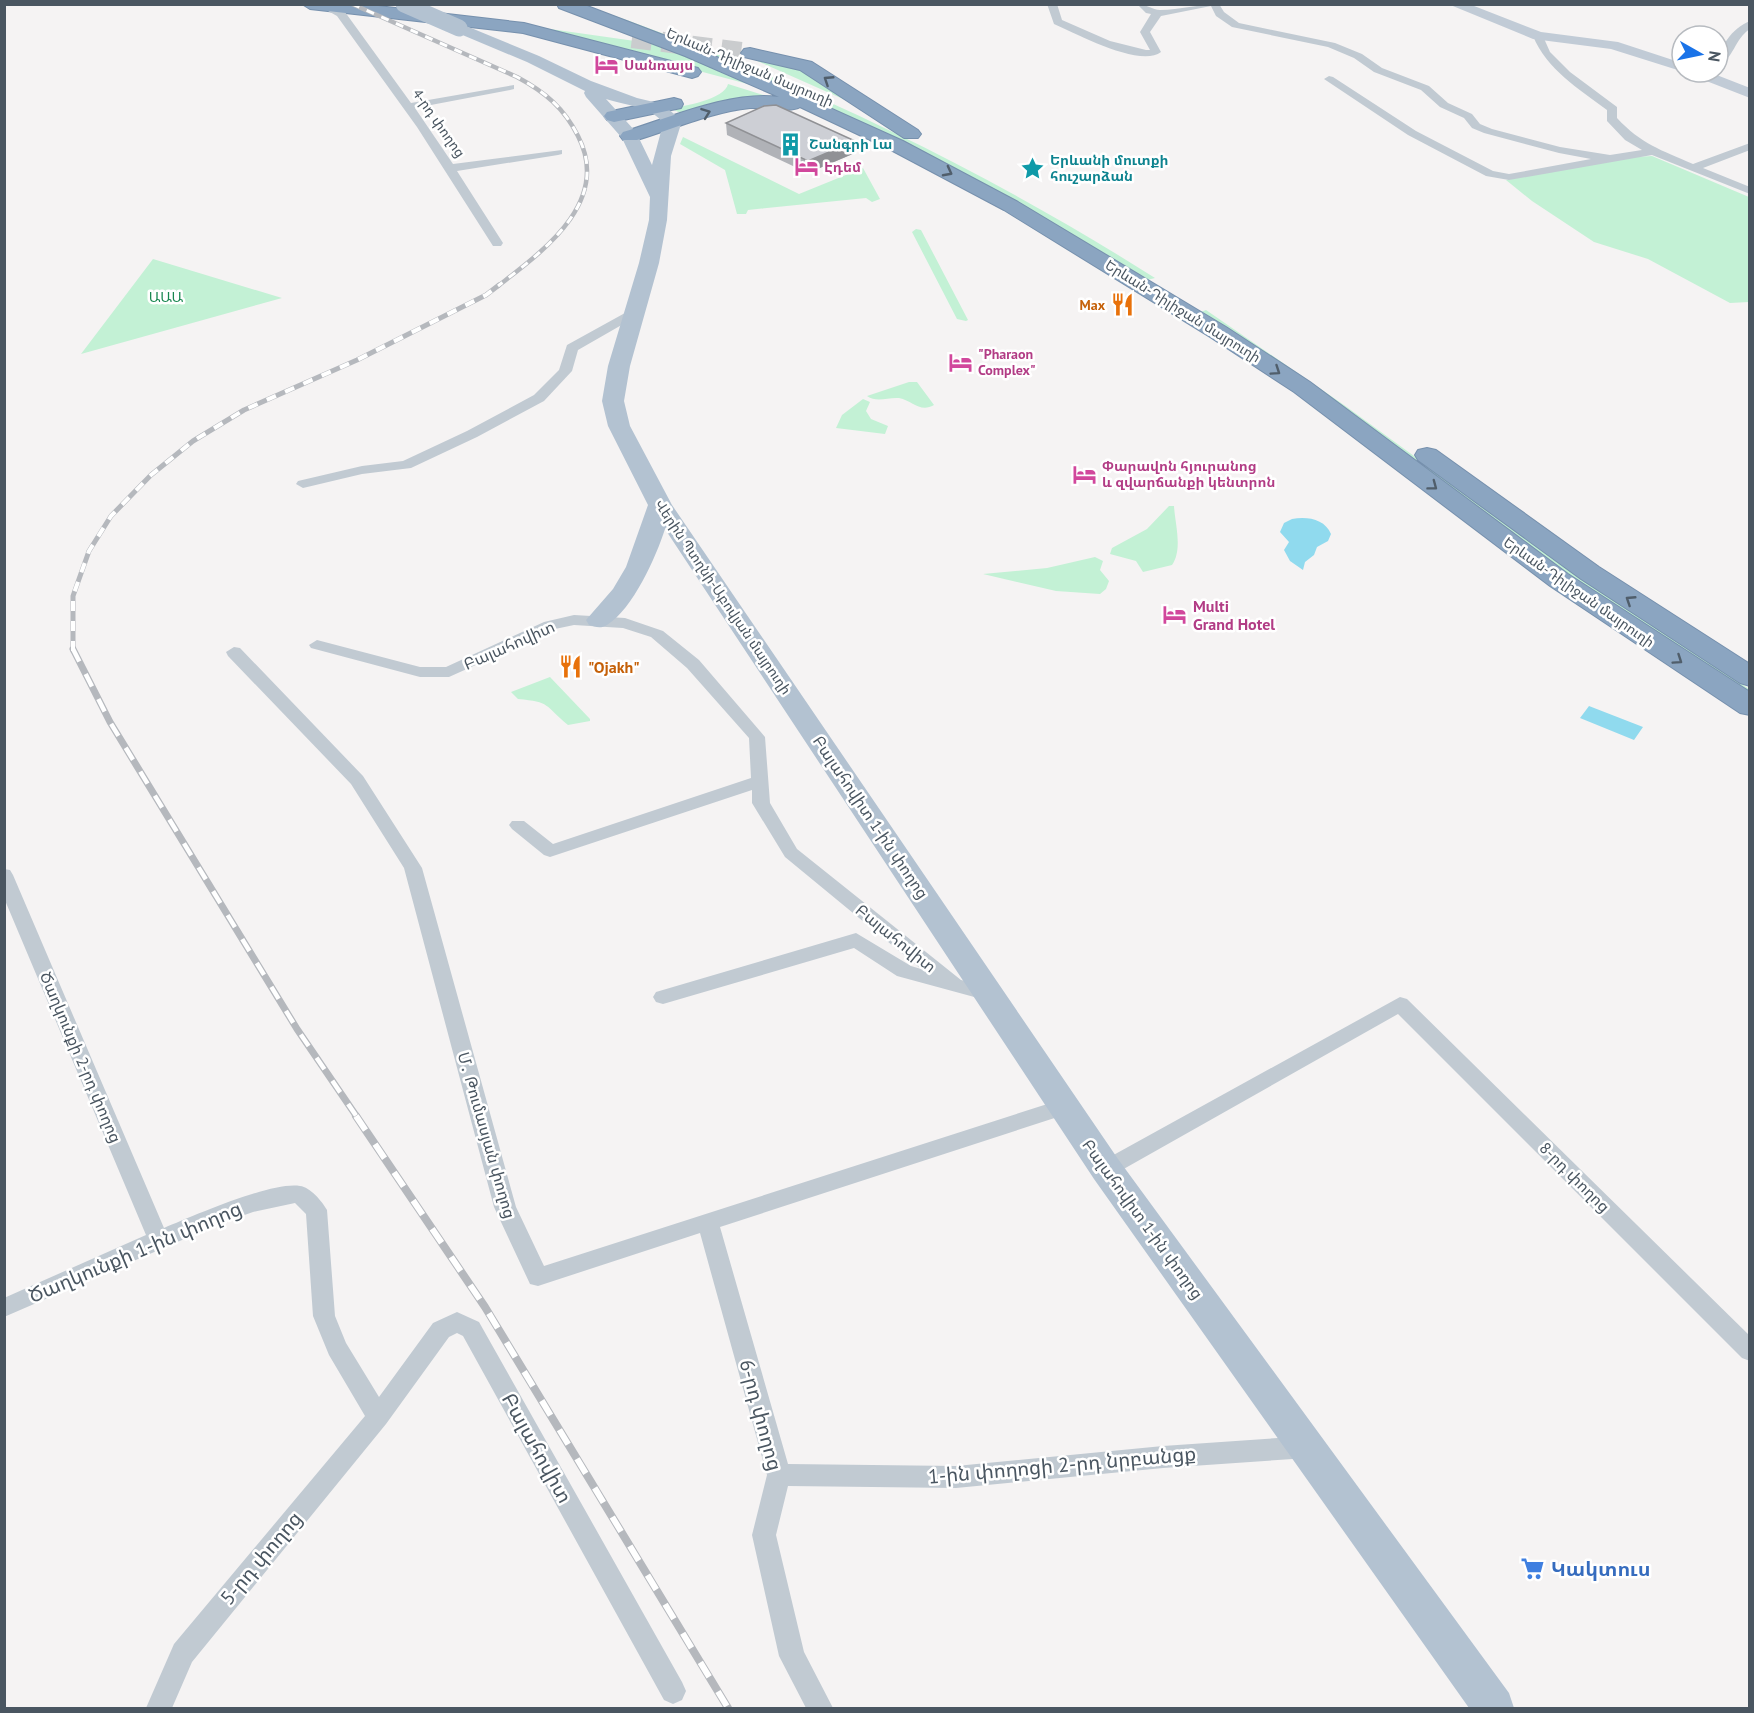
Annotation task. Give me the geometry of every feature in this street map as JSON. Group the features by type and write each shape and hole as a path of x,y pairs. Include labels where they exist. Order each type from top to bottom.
{"highway":[{"path":"358,4 632,38"},
{"name":"Երևան-Դիլիջան մայրուղի","path":"565,4 691,51 801,100 897,145 1011,206 1218,332 1302,387 1559,580 1749,706"},
{"name":"Երևան-Դիլիջան մայրուղի","path":"595,4 707,47 912,135 1033,197 1320,376 1590,573 1749,677"},
{"path":"318,6 524,28 596,45 716,85 801,100"},
{"path":"750,53 807,66 912,135"},
{"path":"614,116 694,99 716,85"},
{"path":"630,136 723,107 751,101 779,102 835,117"}],"main road":[{"name":"Վերին Պտղնի-Աբովյան մայրուղի","path":"404,4 533,59 585,85 631,102 656,108"},
{"name":"Վերին Պտղնի-Աբովյան մայրուղի","path":"585,85 630,136 657,196"},
{"path":"656,108 666,113 672,124"},
{"name":"Վերին Պտղնի-Աբովյան մայրուղի","path":"672,124 662,156 657,196 658,220 649,263 619,366 613,401 619,426 660,506 806,720"},
{"path":"598,620 616,603 635,574 647,551 660,506"},
{"name":"Բալահովիտ 1-ին փողոց","path":"806,720 1106,1169 1494,1708"}],"street":[{"path":"1052,4 1058,22 1121,48 1149,54 1156,52 1145,32 1158,12"},
{"path":"1142,4 1149,11 1158,12 1196,9 1208,4"},
{"path":"1214,4 1220,14 1236,25 1331,45 1358,56 1378,70 1425,88 1444,105 1468,116 1476,126 1559,150 1607,158"},
{"path":"1455,4 1538,36 1613,45 1670,64"},
{"name":"4-րդ փողոց","path":"318,6 341,14 349,24 410,106 452,168 497,243"},
{"path":"349,24 366,15 382,12"},
{"path":"1730,39 1749,24"},
{"path":"1538,36 1545,53 1566,74 1613,109 1611,119 1629,138 1653,151 1749,191"},
{"path":"1329,79 1412,132 1490,174 1509,177 1653,151"},
{"path":"1728,84 1749,94"},
{"path":"410,106 510,87"},
{"path":"1692,168 1749,146"},
{"path":"452,168 558,152"},
{"path":"303,483 362,470 406,465 472,434 539,398 565,370 572,348 634,312"},
{"name":"Բալահովիտ","path":"317,645 420,672 449,672 550,625 574,620 625,623 657,634 693,664 757,737 761,803 791,853 955,986 989,994"},
{"name":"Մ․ Թումասյան փողոց","path":"234,652 357,780 412,868 505,1207 538,1277 1063,1107"},
{"path":"518,825 550,851 760,781"},
{"name":"Ծաղկունքի 2-րդ փողոց","path":"4,875 158,1239"},
{"path":"663,997 856,940 904,971 955,986"},
{"name":"8-րդ փողոց","path":"1106,1169 1400,1004 1749,1351"},
{"name":"Ծաղկունքի 1-ին փողոց","path":"4,1308 158,1239 266,1197 299,1194 316,1210 324,1316 337,1348 378,1417"},
{"name":"6-րդ փողոց","path":"708,1222 779,1474 764,1535 792,1656 820,1708"},
{"name":"Բալահովիտ","path":"378,1417 441,1330 457,1322 471,1329 673,1691"},
{"name":"5-րդ փողոց","path":"159,1708 183,1653 378,1417"},
{"name":"1-ին փողոցի 2-րդ նրբանցք","path":"779,1474 956,1478 1163,1457 1308,1447"}],"green space":[{"path":"573,5 584,5 658,32 805,91 949,160 1019,197 1155,278 1147,280 963,174"},
{"path":"536,27 656,44 759,87 564,35"},
{"path":"753,59 798,68 870,111"},
{"path":"728,84 770,97 681,113 669,108 712,98"},
{"path":"683,137 799,194 863,168 880,199 872,202 866,198 748,210 746,214 737,214 725,170 680,144"},
{"path":"1652,156 1749,197 1749,302 1730,303 1648,259 1594,242 1532,201 1506,180 1620,158"},
{"path":"916,229 921,230 968,320 957,319 912,232"},
{"name":"ԱԱԱ","path":"153,259 282,298 81,354"},
{"path":"1206,310 1344,405 1576,574 1749,689 1749,698 1677,653 1198,313"},
{"path":"909,382 917,382 934,405 925,408 904,399 879,399 867,396"},
{"path":"863,399 870,402 866,411 871,419 888,426 885,434 836,428 842,415"},
{"path":"1169,506 1174,506 1177,536 1177,552 1172,565 1143,572 1136,561 1110,554 1112,548 1147,529"},
{"path":"1095,557 1103,561 1100,570 1109,581 1106,589 1100,594 1056,591 983,574 1047,568"},
{"path":"550,677 590,721 568,725 542,703 518,699 511,692"}],"water":[{"path":"1292,519 1315,520 1324,525 1331,534 1328,541 1317,547 1314,555 1305,562 1303,570 1290,561 1284,550 1289,542 1280,532 1284,523"},
{"path":"1589,706 1643,727 1634,740 1580,718"}],"building":[{"path":"776,105 855,141 808,161 726,123 764,106"}],"tunnel":[{"path":"632,38 750,53"}],"railway":[{"path":"352,4 517,77 545,95 573,126 586,160 586,182 579,203 568,223 552,241 498,286"},
{"path":"73,649 73,596 89,551 111,516 151,475 193,441 244,410 357,360 486,295 499,285"},
{"path":"73,649 110,722 297,1029 357,1117"},
{"path":"356,1116 485,1307 728,1708"}],"place":[{"name":"Սանռայս","path":"606,65"},
{"name":"Շանգրի Լա","path":"791,144"},
{"name":"Էդեմ","path":"806,167"},
{"name":"Երևանի մուտքի հուշարձան","path":"1032,168"},
{"name":"Max","path":"1123,305"},
{"name":"\"Pharaon Complex\"","path":"960,362"},
{"name":"Փարավոն հյուրանոց և զվարճանքի կենտրոն","path":"1084,474"},
{"name":"Multi Grand Hotel","path":"1175,615"},
{"name":"\"Ojakh\"","path":"570,667"},
{"name":"Կակտուս","path":"1533,1569"}]}
